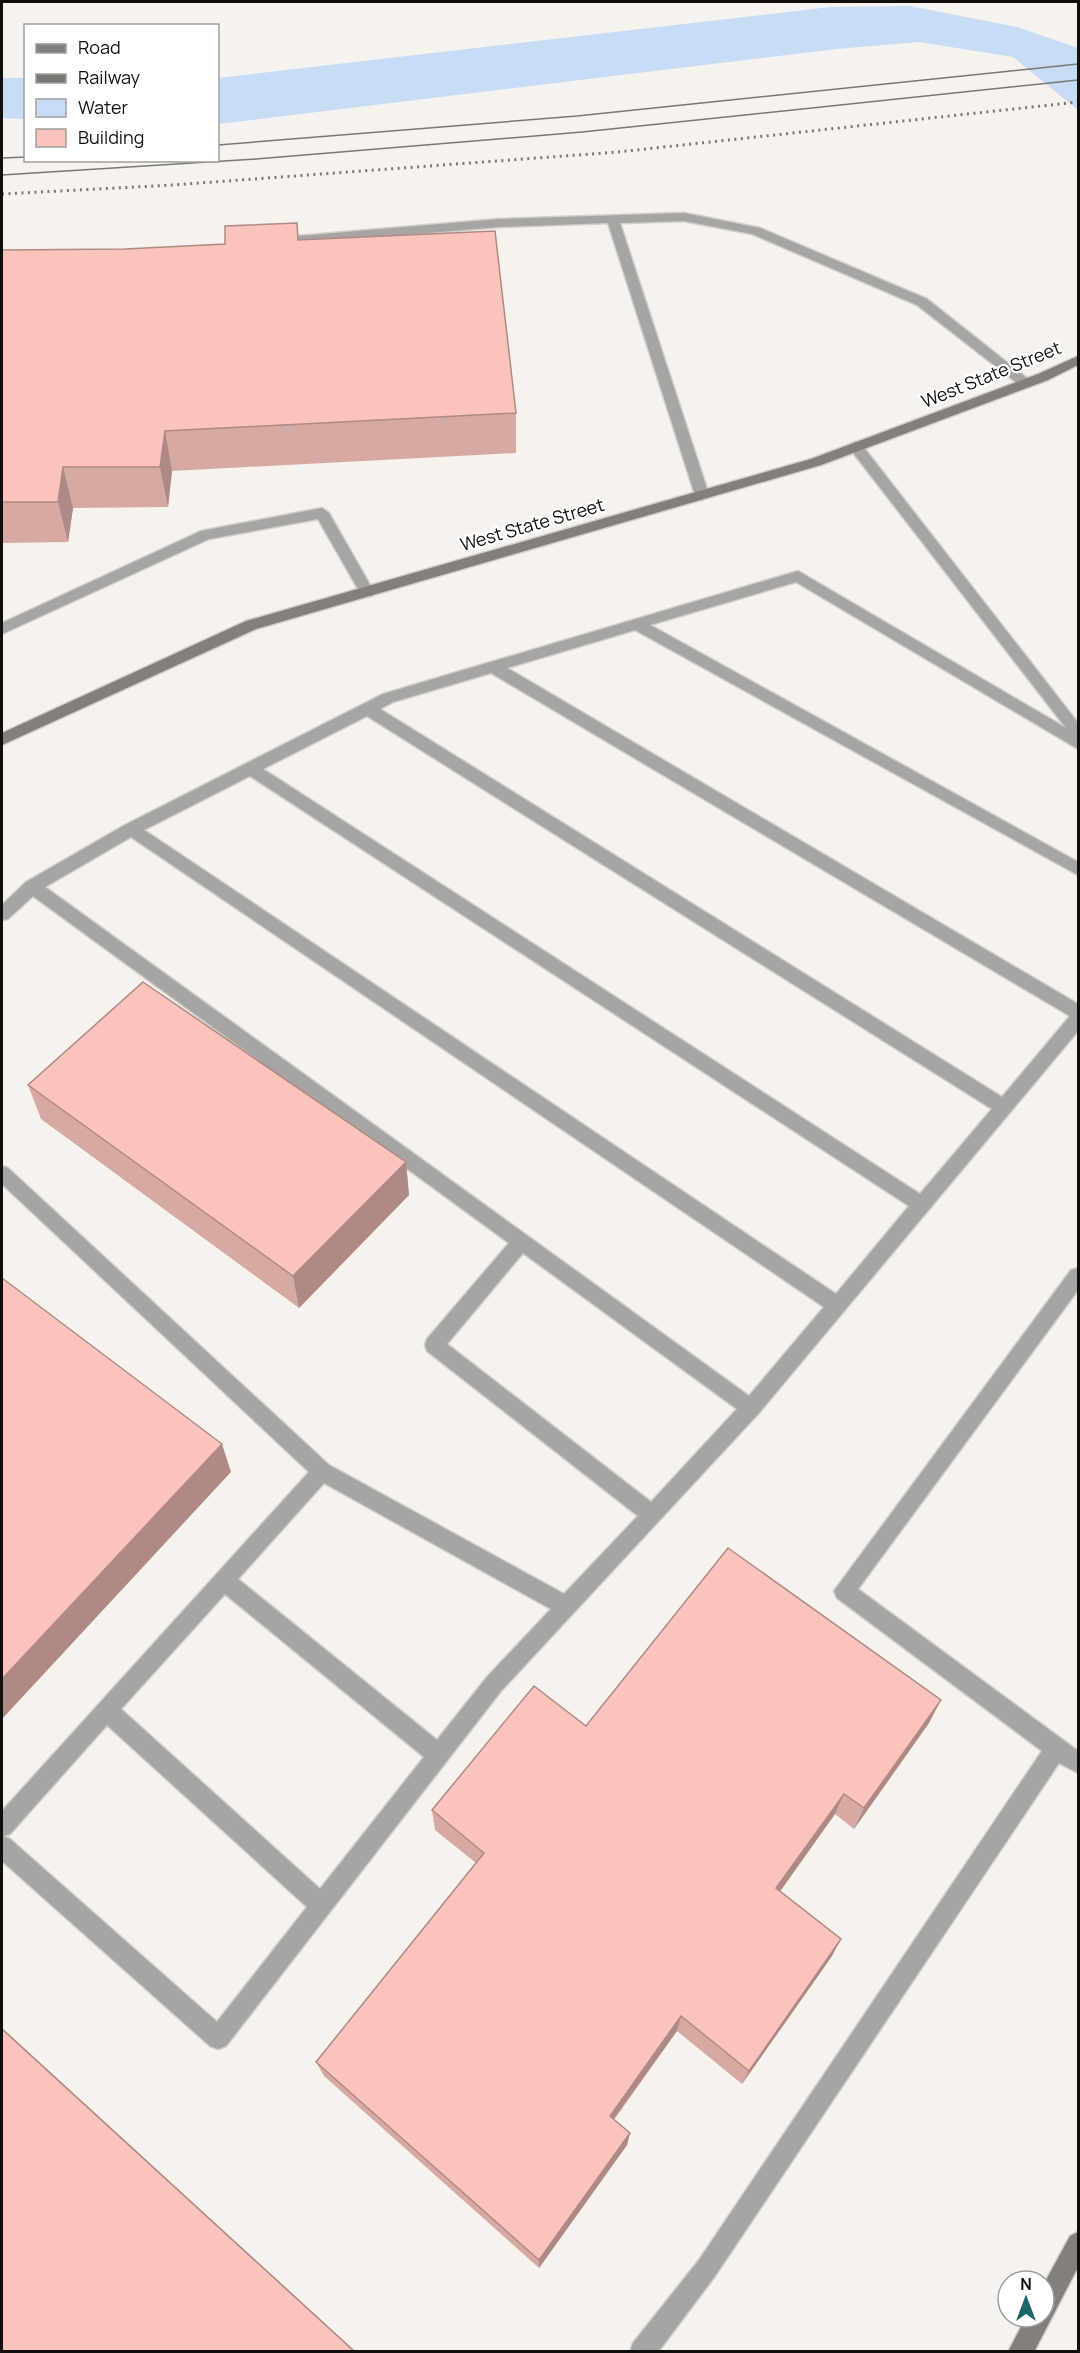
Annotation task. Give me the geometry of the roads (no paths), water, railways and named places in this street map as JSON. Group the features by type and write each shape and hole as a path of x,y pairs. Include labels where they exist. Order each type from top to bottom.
{"street":[{"name":"West State Street","path":"2,739 251,625 816,462 1026,383 1078,360"},
{"path":"1056,2285 1078,2244"},
{"path":"1020,2352 1032,2329"}],"lane":[{"path":"262,243 499,224 684,217 755,231 922,302 1026,383"},
{"path":"613,219 702,495"},
{"path":"856,447 1078,733"},
{"path":"2,629 206,535 322,513 367,592"},
{"path":"2,914 32,887 131,829 388,698 798,576 1078,743"},
{"path":"636,624 1078,869"},
{"path":"493,667 1078,1012"},
{"path":"368,709 1003,1107"},
{"path":"250,768 922,1205"},
{"path":"131,829 837,1305"},
{"path":"32,887 751,1408"},
{"path":"2,1847 218,2038 494,1684 751,1408 1078,1019"},
{"path":"2,1173 322,1471 567,1607"},
{"path":"521,1242 434,1345 652,1515"},
{"path":"1078,1276 844,1591 1078,1763"},
{"path":"2,1826 322,1471"},
{"path":"223,1580 439,1755"},
{"path":"106,1710 321,1905"},
{"path":"642,2352 707,2268 1056,1749"}],"water":[{"path":"910,6 1017,27 1078,48 1078,110 1013,57 919,42 837,49 219,124 219,78 830,7"},
{"path":"2,78 24,78 24,119 2,118"}],"tram line":[{"path":"219,145 577,116 1078,64"},
{"path":"219,161 582,132 1078,80"},
{"path":"2,158 24,157"},
{"path":"2,175 208,162"}],"railway":[{"path":"2,194 173,185 618,152 1078,102"}]}
